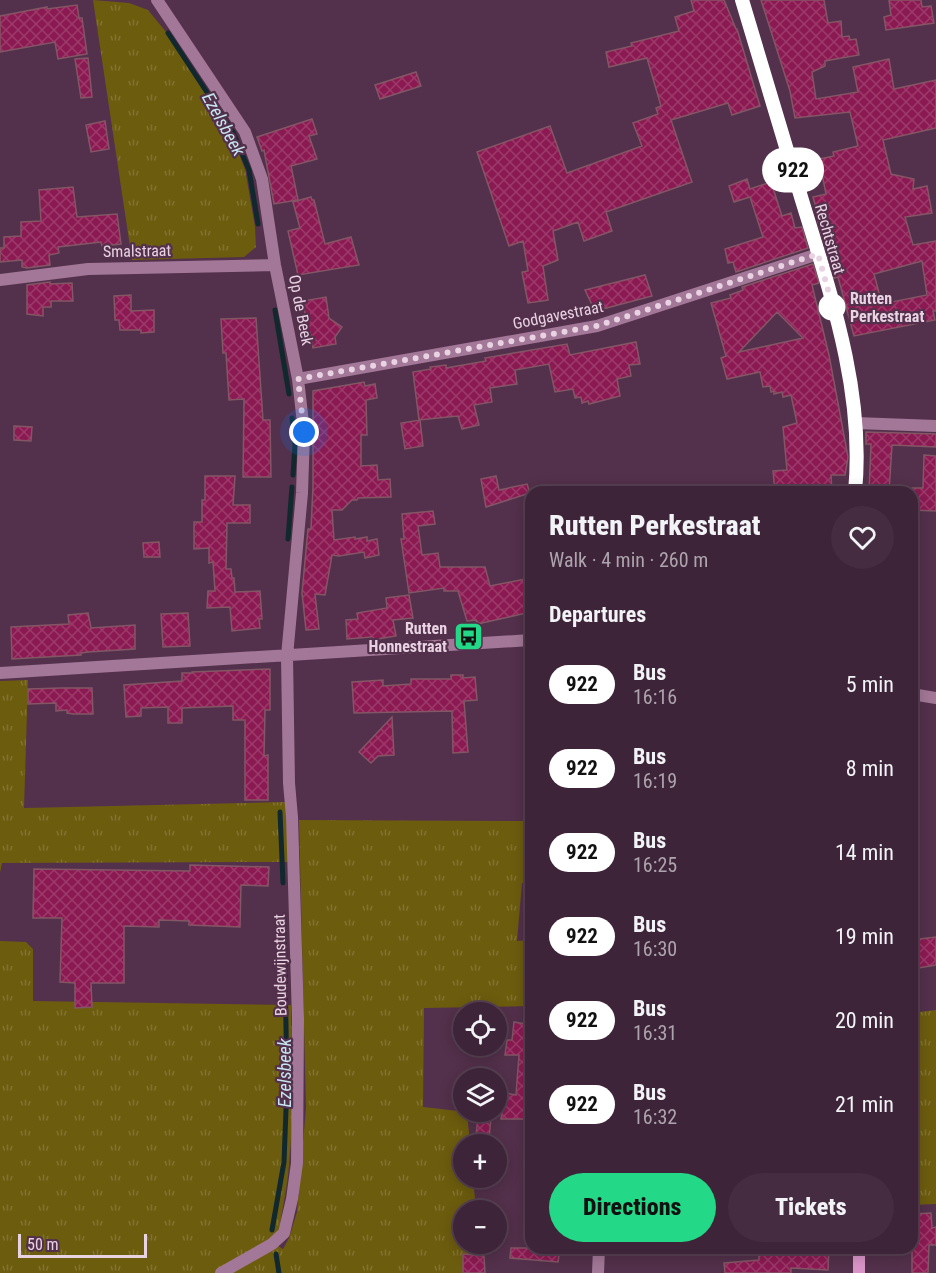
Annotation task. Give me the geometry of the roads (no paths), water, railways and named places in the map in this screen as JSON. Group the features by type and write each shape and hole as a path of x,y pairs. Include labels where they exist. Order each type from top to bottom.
{"street":[{"name":"Op de Beek","path":"157,0 245,132 262,179 275,265 298,379 304,432 287,656"},
{"name":"Rechtstraat","path":"742,0 846,356 853,390 856,423 858,467 856,486"},
{"name":"Godgavestraat","path":"298,379 597,326 818,254"},
{"name":"Smalstraat","path":"0,280 88,269 275,265"},
{"path":"856,423 936,426"},
{"path":"0,673 525,640"},
{"name":"Boudewijnstraat","path":"221,1273 272,1244 284,1233 297,1162 298,1019 289,783 287,656"},
{"path":"918,695 936,698"},
{"path":"598,1273 599,1254"},
{"path":"859,1254 859,1273"}],"waterway":[{"name":"Ezelsbeek","path":"168,33 233,132 249,170 258,224"},
{"name":"Ezelsbeek","path":"275,310 289,394"},
{"name":"Ezelsbeek","path":"292,418 295,445 293,475"},
{"name":"Ezelsbeek","path":"288,539 292,487"},
{"name":"Ezelsbeek","path":"280,812 283,883"},
{"name":"Ezelsbeek","path":"272,1230 284,1162 287,1083 284,915"},
{"name":"Ezelsbeek","path":"276,1254 279,1273"}],"place":[{"name":"Rutten Perkestraat","path":"832,307"},
{"name":"Rutten Honnestraat","path":"468,637"}]}
